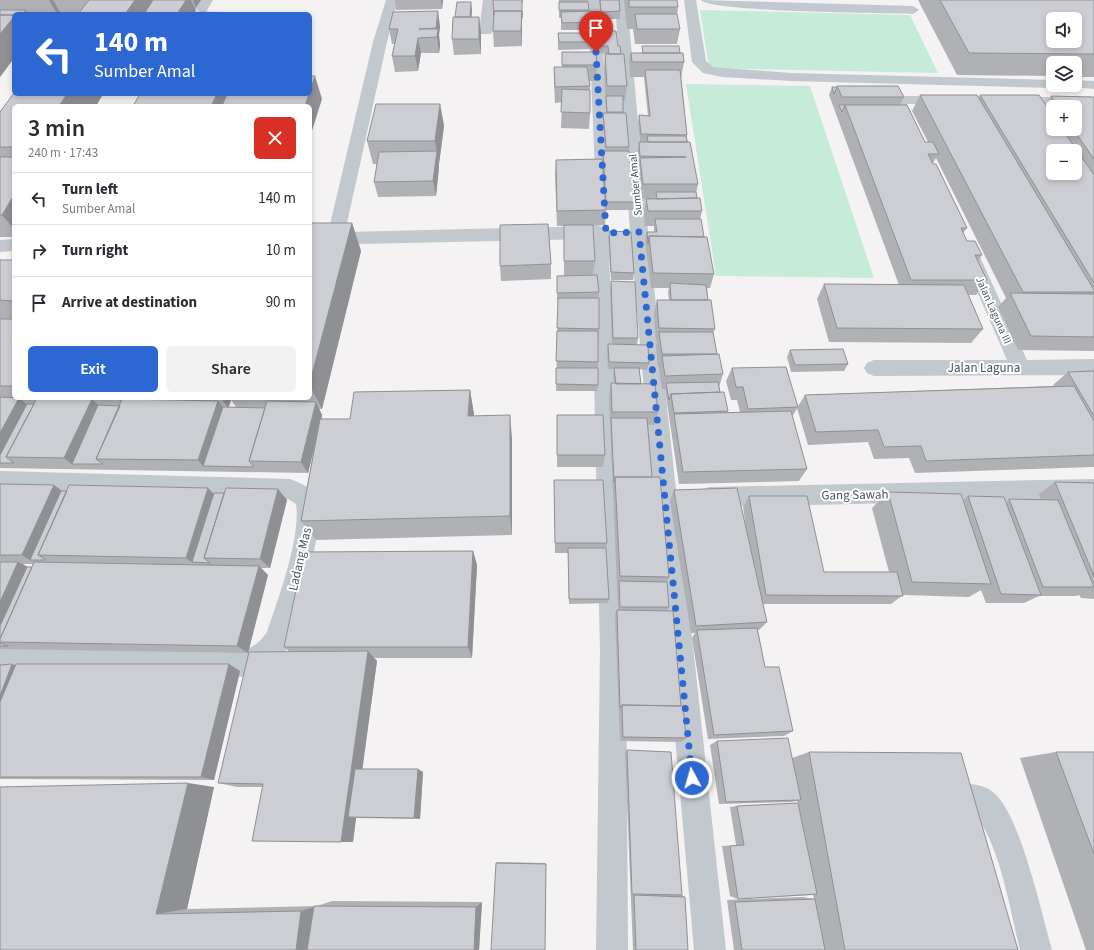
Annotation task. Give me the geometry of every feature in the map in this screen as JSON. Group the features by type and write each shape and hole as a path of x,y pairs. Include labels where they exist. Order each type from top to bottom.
{"street":[{"path":"334,238 380,42 392,0"},
{"path":"486,31 489,0"},
{"path":"594,0 616,233 664,498 710,950"},
{"name":"Sumber Amal","path":"616,233 621,0"},
{"path":"690,0 699,62 714,72 791,77 1046,84"},
{"path":"707,0 741,5 913,10"},
{"path":"1082,84 1094,85"},
{"path":"833,91 1094,96"},
{"path":"915,136 898,100 959,100"},
{"path":"998,101 1033,107 1094,101"},
{"path":"312,239 616,233"},
{"path":"612,950 616,233"},
{"name":"Jalan Laguna III","path":"966,244 1020,367"},
{"path":"0,246 12,245"},
{"name":"Jalan Laguna","path":"874,368 1094,367"},
{"name":"Ladang Mas","path":"0,481 290,489 301,494 307,501 309,510 303,554 278,639 271,651 261,659 236,664 206,665 0,657"},
{"name":"Gang Sawah","path":"664,498 1094,489"},
{"path":"959,837 954,817 954,807 958,800 975,798 985,803 996,817 1004,836 1022,934"}],"green space":[{"path":"700,10 910,15 938,73 709,68"},
{"path":"686,84 810,86 874,278 716,276"}],"building":[{"path":"89,0 135,0 126,12 80,12"},
{"path":"153,0 186,0 178,12 145,12"},
{"path":"493,0 522,0 522,11 494,11 494,15"},
{"path":"600,0 619,0 620,11 601,12"},
{"path":"629,0 677,0 678,7 629,7"},
{"path":"940,0 1094,0 1094,54 969,53"},
{"path":"457,2 471,2 470,17 455,17"},
{"path":"559,2 588,2 589,10 559,10"},
{"path":"0,10 26,10 24,12 12,12 12,15 0,15"},
{"path":"438,11 436,28 419,29 438,29 437,37 418,38 415,56 392,56 398,29 389,29 393,12"},
{"path":"494,11 522,11 521,31 493,31"},
{"path":"592,11 593,22 562,23 561,12"},
{"path":"635,14 677,14 680,29 637,29"},
{"path":"0,15 12,15 12,19 0,34"},
{"path":"453,17 479,17 479,39 452,39"},
{"path":"598,31 616,31 618,46 620,46 621,54 609,54 608,46 600,46"},
{"path":"558,33 591,33 593,42 559,42"},
{"path":"642,46 679,46 680,53 643,53"},
{"path":"562,52 596,52 597,65 562,65"},
{"path":"631,53 683,53 684,62 632,62"},
{"path":"605,54 624,54 627,86 607,86"},
{"path":"554,67 587,67 590,86 555,87"},
{"path":"645,70 680,70 687,135 641,134 639,115 650,116"},
{"path":"312,76 315,76 312,85"},
{"path":"837,86 898,86 904,97 842,97"},
{"path":"832,87 837,87 834,94"},
{"path":"562,89 590,90 590,113 561,112"},
{"path":"920,95 977,95 1094,292 1023,292"},
{"path":"980,95 1039,95 1046,106 1046,136 1067,136 1072,144 1046,144 1046,180 1082,180 1082,158 1094,175 1094,283"},
{"path":"12,96 66,96 60,104 12,104 12,147 0,147 0,112"},
{"path":"139,96 216,96 212,104 134,104"},
{"path":"226,96 308,96 306,104 223,104"},
{"path":"606,96 623,96 623,112 607,112"},
{"path":"1051,96 1094,97 1094,159 1078,136 1082,136 1082,100 1054,100"},
{"path":"376,104 440,104 435,141 367,141"},
{"path":"839,105 845,105 842,112"},
{"path":"845,105 907,105 925,142 933,142 939,154 928,154 933,164 936,164 967,228 961,228 967,241 975,241 982,255 975,255 987,280 911,280"},
{"path":"603,113 626,113 629,147 606,147"},
{"path":"647,136 686,136 687,142 648,142"},
{"path":"639,142 690,142 698,184 643,184 640,158 686,157 640,156"},
{"path":"437,151 433,181 374,182 379,152"},
{"path":"603,151 629,151 634,202 606,202"},
{"path":"0,157 12,157 12,198 2,215 0,215"},
{"path":"602,159 606,210 557,211 556,160"},
{"path":"656,192 696,192 697,198 657,199"},
{"path":"700,198 702,211 648,211 646,199"},
{"path":"655,219 701,219 704,237 649,236 648,244 647,232 657,232"},
{"path":"312,223 352,223 312,374"},
{"path":"548,224 551,264 500,266 500,225"},
{"path":"564,225 593,225 595,261 564,261"},
{"path":"609,231 631,232 634,273 611,272"},
{"path":"649,236 707,237 714,274 653,273"},
{"path":"0,260 12,260 12,301 0,300"},
{"path":"597,275 599,292 557,293 557,276"},
{"path":"611,281 635,282 638,338 613,338"},
{"path":"670,283 706,285 708,300 671,300"},
{"path":"824,284 964,285 983,329 837,328"},
{"path":"1010,293 1094,294 1094,337 1031,336"},
{"path":"558,298 599,298 599,329 557,328"},
{"path":"657,300 711,300 715,329 659,328"},
{"path":"0,319 12,319 12,386 0,386"},
{"path":"557,331 598,331 598,362 556,361"},
{"path":"659,332 713,332 717,354 662,354"},
{"path":"608,344 648,345 649,363 609,362"},
{"path":"843,349 848,364 795,365 790,350"},
{"path":"719,354 723,374 665,376 662,356"},
{"path":"786,367 798,407 748,409 743,387 736,387 732,368"},
{"path":"556,368 598,368 598,385 556,384"},
{"path":"614,368 639,368 641,384 616,384"},
{"path":"1094,371 1094,416 1068,372"},
{"path":"718,382 720,392 671,394 669,400 666,383"},
{"path":"611,383 655,384 658,412 612,412"},
{"path":"1074,386 1094,421 1094,455 926,461 921,446 884,447 878,430 816,432 805,395"},
{"path":"470,390 468,416 510,415 510,516 301,521 320,419 350,419 354,392"},
{"path":"724,392 728,411 674,413 671,394"},
{"path":"0,397 12,398 12,400 18,400 0,433"},
{"path":"36,400 92,400 64,458 6,457"},
{"path":"122,400 218,401 198,460 96,459"},
{"path":"267,401 316,402 301,462 249,461"},
{"path":"27,404 34,404 6,457 14,463 0,463 0,455"},
{"path":"98,405 120,406 96,459 103,464 72,464"},
{"path":"223,407 265,408 249,461 254,467 203,466"},
{"path":"791,411 807,469 683,472 674,414"},
{"path":"557,415 603,415 605,455 557,455"},
{"path":"611,418 647,418 652,477 615,477 614,482"},
{"path":"615,477 660,477 669,577 620,576"},
{"path":"554,480 603,480 607,543 555,543"},
{"path":"1055,482 1094,483 1094,576"},
{"path":"0,484 54,485 22,555 0,555"},
{"path":"69,485 208,488 186,558 38,555"},
{"path":"226,488 278,489 260,559 204,558"},
{"path":"737,488 767,622 696,626 674,490"},
{"path":"61,491 67,491 38,555 46,560 30,560"},
{"path":"888,492 961,494 991,584 912,582"},
{"path":"214,493 224,493 204,558 210,563 192,562"},
{"path":"749,496 807,496 824,572 897,572 903,596 766,595"},
{"path":"968,496 1004,497 1041,595 1001,594"},
{"path":"1009,499 1058,500 1094,587 1043,587"},
{"path":"568,548 606,548 609,599 569,599"},
{"path":"473,551 468,647 284,647 304,552"},
{"path":"0,562 18,562 0,602"},
{"path":"34,562 259,566 237,646 0,642"},
{"path":"27,567 32,567 0,639 0,626"},
{"path":"619,581 667,582 669,607 620,607"},
{"path":"617,610 673,611 681,706 622,705 620,708"},
{"path":"757,628 765,667 779,667 793,731 714,735 697,630"},
{"path":"0,643 8,646 0,646"},
{"path":"368,651 341,842 252,841 263,784 218,783 249,652"},
{"path":"12,664 0,696 0,665"},
{"path":"16,664 229,664 201,777 0,777 0,702"},
{"path":"622,705 683,706 686,738 623,737"},
{"path":"788,738 801,800 726,802 717,741"},
{"path":"627,750 671,752 682,895 632,894"},
{"path":"809,752 961,753 1018,950 845,950"},
{"path":"1056,752 1094,752 1094,854"},
{"path":"355,769 418,769 414,818 348,817"},
{"path":"188,783 156,914 301,911 296,950 0,950 0,787"},
{"path":"798,803 817,894 738,899 730,846 744,845 737,806"},
{"path":"496,863 546,864 545,950 491,950"},
{"path":"634,895 685,897 688,950 636,950"},
{"path":"815,899 825,950 742,950 735,902"},
{"path":"314,906 476,907 474,950 307,950"}],"route":[{"path":"596,52 606,233 639,232 692,778"}]}
